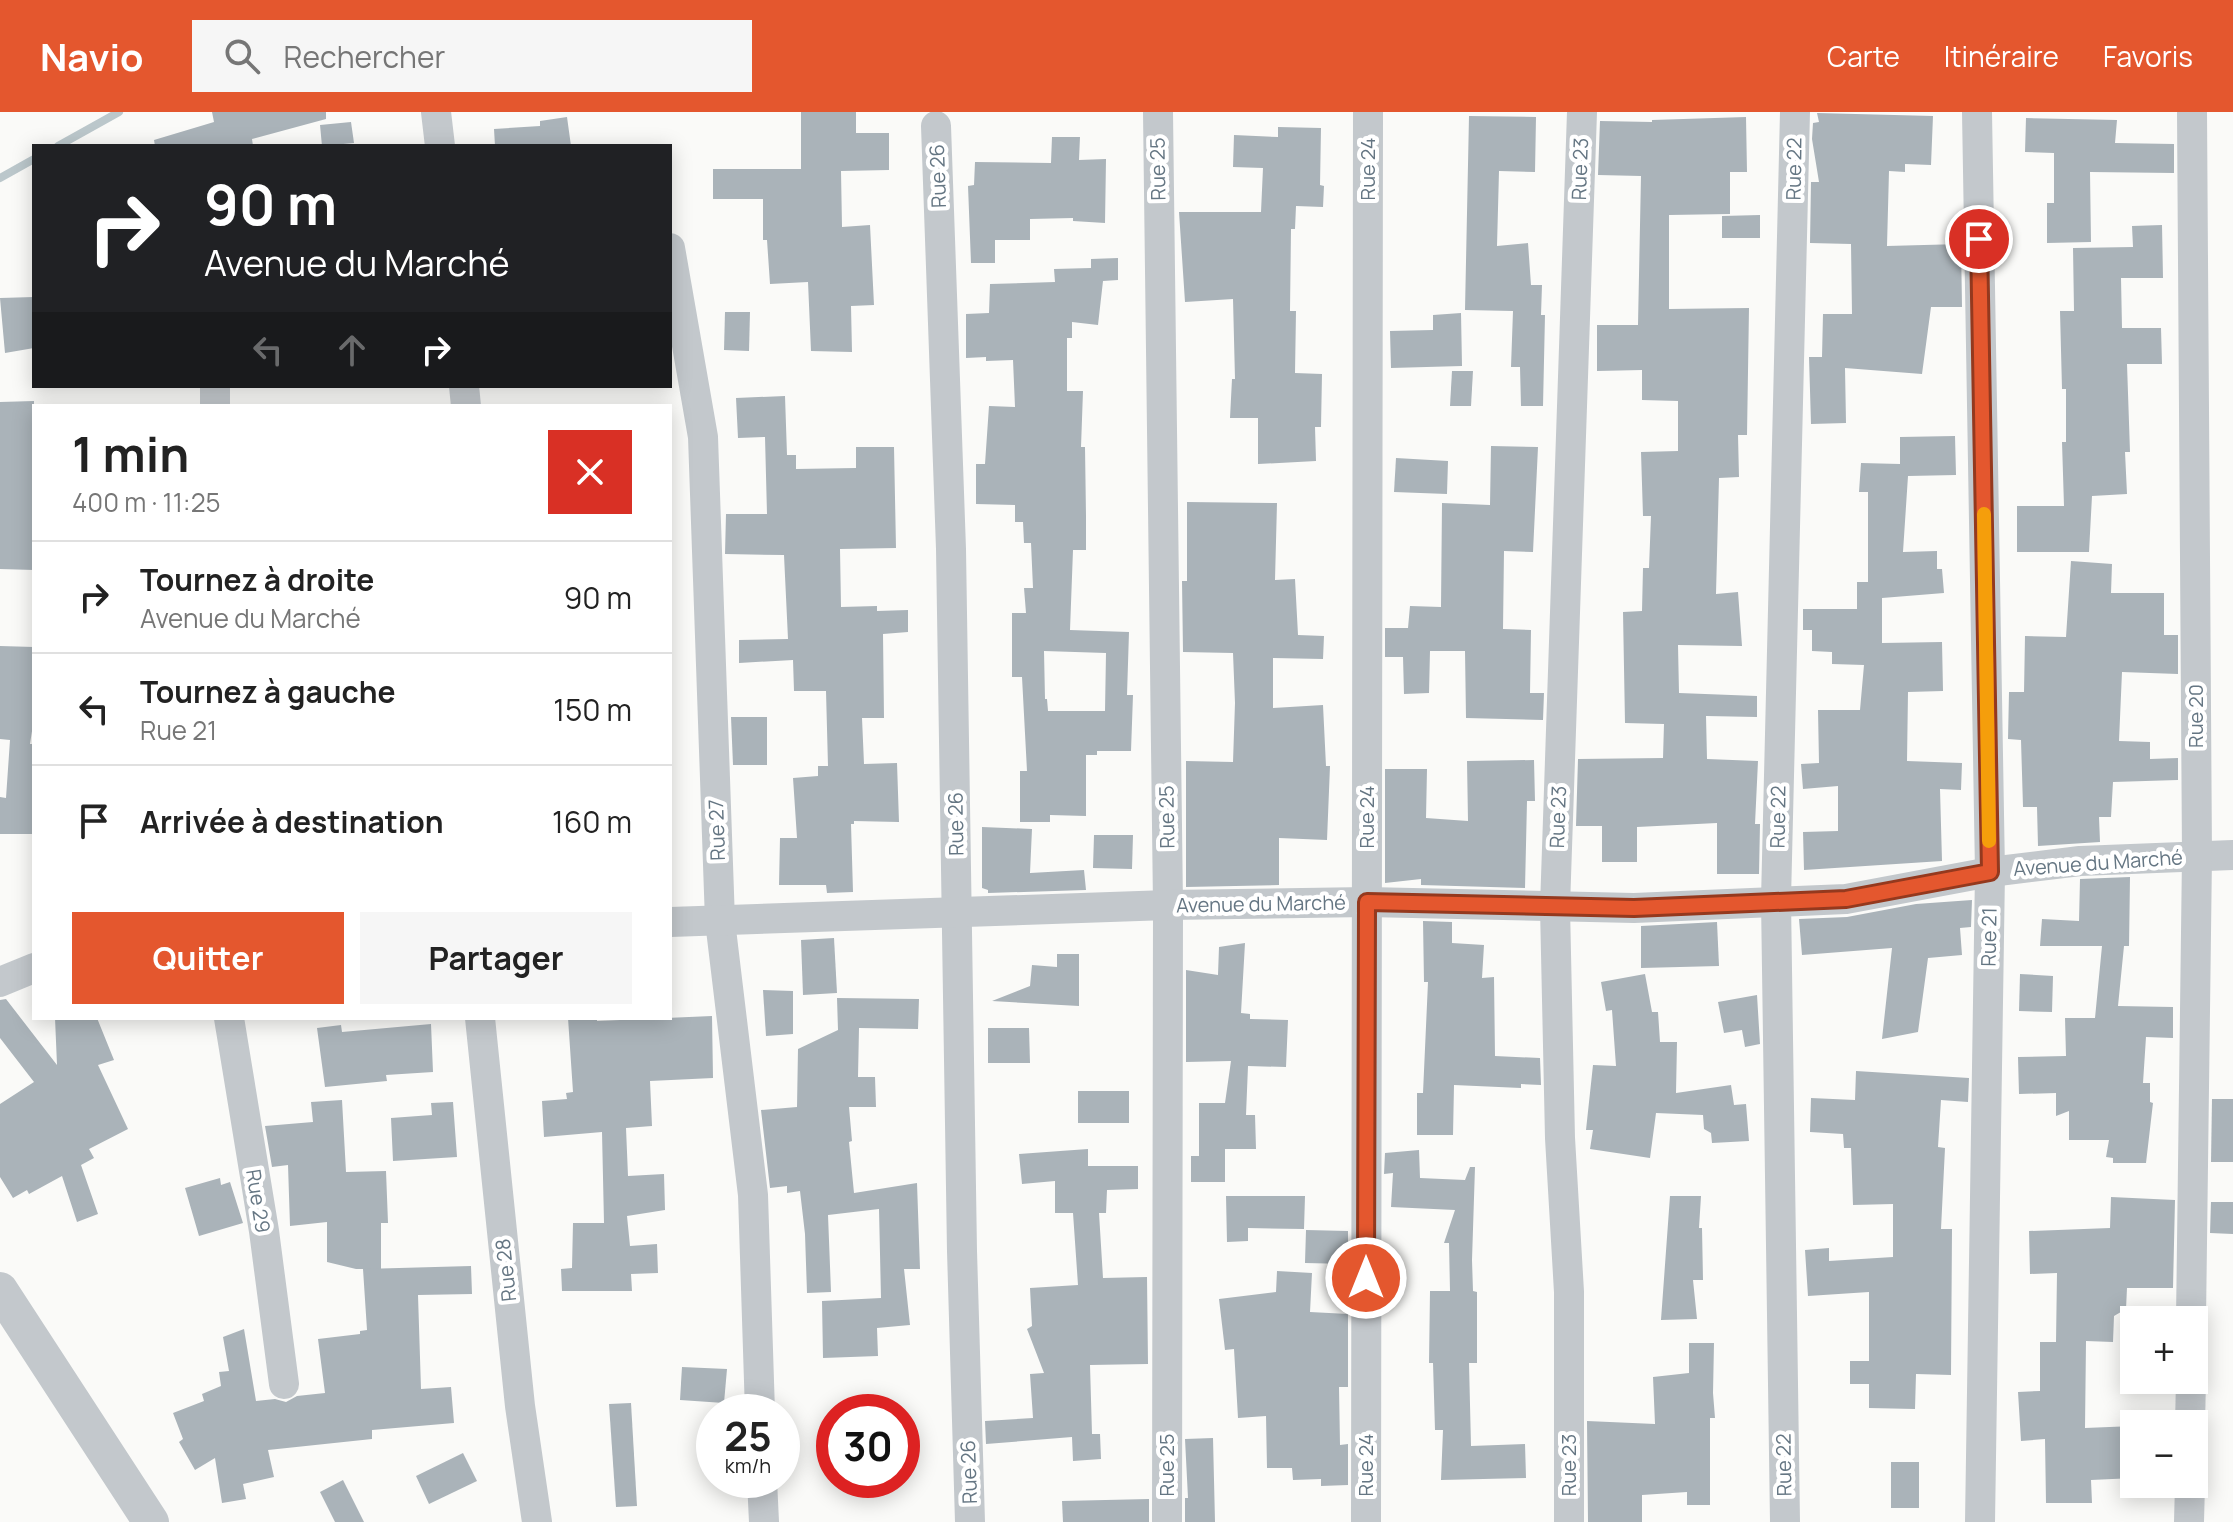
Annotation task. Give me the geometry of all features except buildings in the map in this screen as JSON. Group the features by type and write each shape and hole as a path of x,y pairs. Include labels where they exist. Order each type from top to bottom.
{"street":[{"path":"436,112 440,144"},
{"name":"Rue 25","path":"1158,112 1168,905 1167,1522"},
{"name":"Rue 24","path":"1366,1522 1368,112"},
{"name":"Rue 23","path":"1569,1522 1569,1292 1560,1138 1555,907 1582,112"},
{"name":"Rue 22","path":"1785,1522 1776,900 1795,112"},
{"name":"Rue 21","path":"1977,112 1990,872 1980,1522"},
{"name":"Rue 20","path":"2191,1306 2197,856 2192,112"},
{"name":"Rue 26","path":"936,126 951,549 962,1251 970,1522"},
{"name":"Rue 27","path":"672,259 703,437 720,921 753,1195 759,1394"},
{"name":"Avenue du Marché","path":"672,922 1168,905 1367,902 1634,908 1846,899 1990,872 2080,861 2233,855"},
{"path":"0,982 32,969"},
{"name":"Rue 29","path":"229,1020 264,1231 284,1384"},
{"name":"Rue 28","path":"480,1020 517,1378 537,1522"},
{"path":"0,1290 151,1522"},
{"path":"763,1498 764,1522"},
{"path":"2189,1522 2190,1498"}],"waterway":[{"path":"62,144 119,112"},
{"path":"0,178 32,160"}],"slow traffic":[{"path":"1984,514 1989,841"}],"route":[{"path":"1366,1278 1367,902 1634,908 1846,899 1990,872 1979,239"}]}
